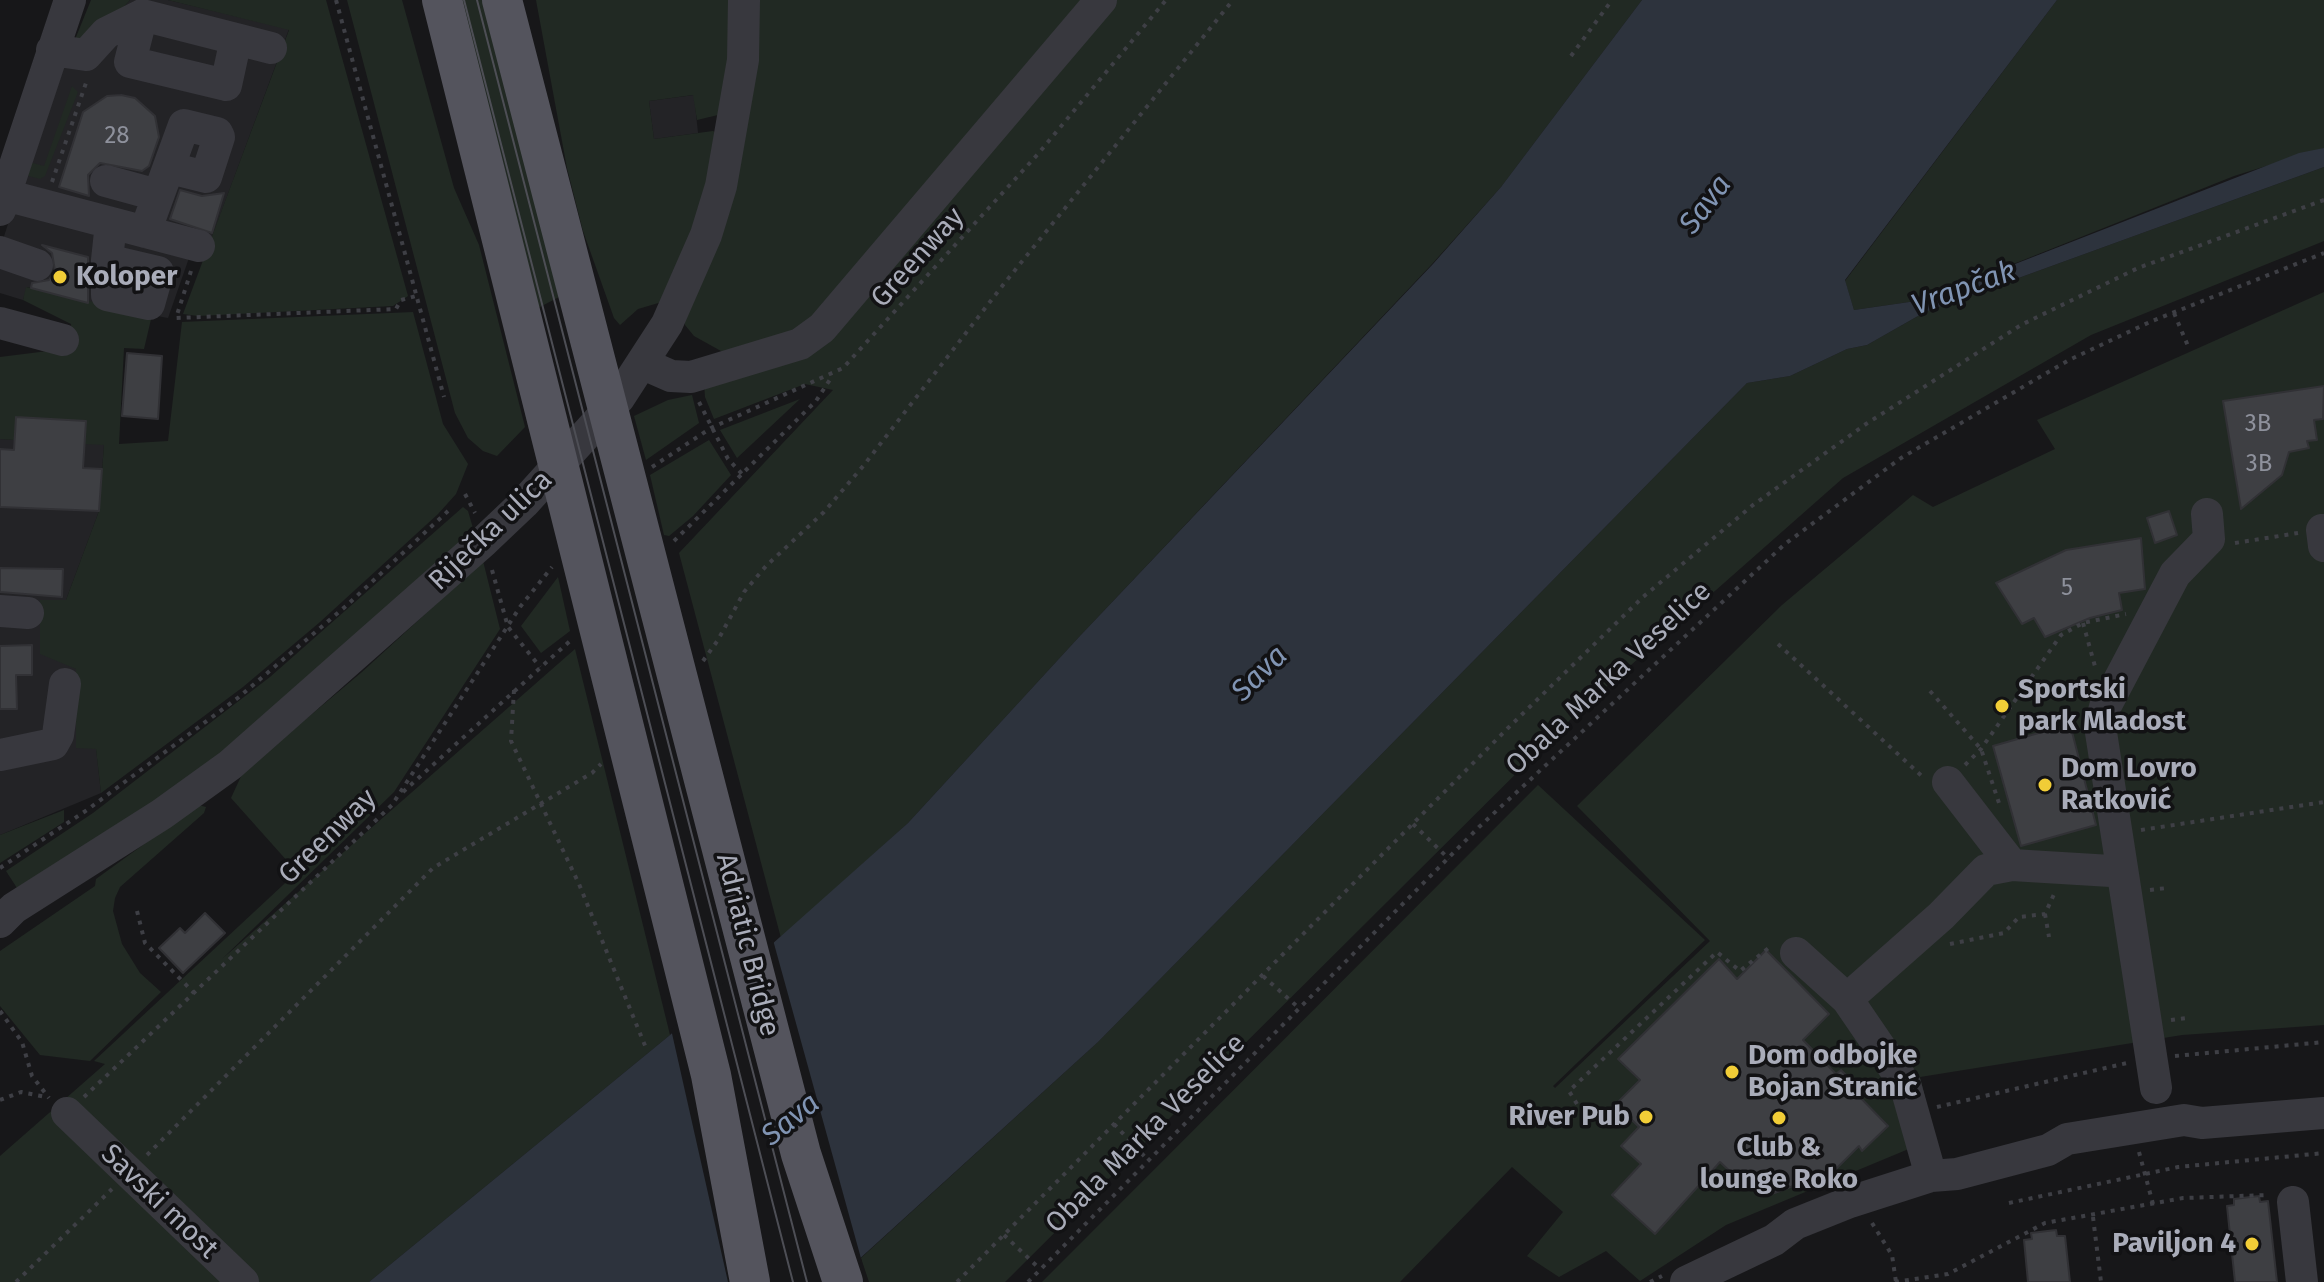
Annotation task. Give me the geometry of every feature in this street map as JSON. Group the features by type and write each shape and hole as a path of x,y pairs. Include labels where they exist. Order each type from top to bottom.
{"main road":[{"path":"442,0 519,308 590,646 721,1125 750,1282"},
{"name":"Adriatic Bridge","path":"502,0 569,260 639,490 659,605 801,1154 838,1273"}],"street":[{"name":"Riječka ulica","path":"5,913 220,773 484,541 524,503 619,398 667,324 706,235 718,198 737,108 743,60 744,0"},
{"path":"655,369 671,376 691,377 800,344 822,328 1101,0"},
{"path":"70,2 63,53 2,202 111,223 199,246"},
{"path":"63,53 86,55 106,33 142,15 271,48"},
{"path":"142,15 130,62 226,85 236,39"},
{"path":"106,181 163,181 145,232"},
{"path":"107,260 111,223"},
{"path":"0,252 37,265"},
{"path":"0,323 63,340"},
{"path":"2154,1074 2119,868 2100,726 2105,707 2156,607 2206,530"},
{"path":"0,755 53,744 58,735 65,684"},
{"path":"1948,782 2012,865"},
{"path":"1847,999 1941,916 1986,870 2012,865 2065,869 2119,868"},
{"path":"1796,953 1847,999 1905,1084 1944,1175"},
{"name":"Savski most","path":"67,1109 243,1282"},
{"path":"1679,1276 1774,1240 1800,1236 1935,1187 1944,1175 2048,1150 2069,1151 2188,1130 2202,1123 2324,1113"},
{"path":"721,1125 771,1282"},
{"path":"2293,1202 2302,1282"}],"path":[{"path":"336,0 444,397"},
{"name":"Greenway","path":"639,490 711,428 832,376 935,271 1166,0"},
{"path":"1571,56 1612,0"},
{"path":"51,186 88,76 86,66 63,53"},
{"path":"957,1282 1643,597 1753,505 1866,424 2021,325 2138,268 2324,200"},
{"path":"199,246 176,318 396,309 401,300 416,296"},
{"name":"Obala Marka Veselice","path":"1028,1282 1147,1159 1449,859 1676,642 1785,544 1901,458 2069,360 2174,313 2324,253"},
{"path":"2174,313 2188,346"},
{"path":"670,546 816,401 832,376"},
{"path":"691,377 711,428 728,459 742,474"},
{"path":"465,494 479,524"},
{"path":"0,868 87,810 239,697 346,606 448,511"},
{"path":"2206,530 2323,538"},
{"name":"Greenway","path":"67,1109 194,993 398,797 508,627 571,556"},
{"path":"491,567 508,627 540,667"},
{"path":"1778,644 1938,791 1981,749 2061,635 2083,623 2156,607"},
{"path":"2083,623 2098,681"},
{"path":"398,797 540,667 590,646"},
{"path":"514,690 511,741 579,884 646,1048"},
{"path":"1930,691 1981,749 2000,805"},
{"path":"2114,834 2324,802"},
{"path":"1413,824 1449,859"},
{"path":"2049,937 2045,914 2065,869"},
{"path":"137,911 145,943 194,993"},
{"path":"1943,945 2004,933 2019,917 2045,914"},
{"path":"1577,1104 1569,1091 1717,952 1740,971 1769,946 1796,953"},
{"path":"1263,976 1300,1009"},
{"path":"0,1011 22,1042 32,1076 67,1109"},
{"path":"1940,1121 1936,1107 2121,1068 2154,1074 2324,1042"},
{"path":"0,1100 21,1092 67,1109"},
{"path":"1114,1124 1147,1159"},
{"path":"2136,1143 2147,1172 2153,1204"},
{"path":"2009,1203 2147,1172 2324,1153"},
{"path":"1866,1216 1892,1255 1896,1282 1948,1274 2037,1225 2183,1198 2254,1194 2279,1196 2293,1202"},
{"path":"2093,1217 2101,1282"},
{"path":"1004,1235 1040,1269"},
{"path":"1650,1282 1679,1276"}],"shaded area":[{"path":"91,0 130,0 105,28 72,47"},
{"path":"130,0 168,0 289,29 212,237 198,232 168,318 88,303 27,287 23,300 0,293 0,249 65,46 105,28"},
{"path":"168,0 326,0 408,296 393,306 198,316 183,314 289,30"},
{"path":"347,0 402,0 454,188 479,245 525,427 497,456 483,451 468,438 455,413"},
{"path":"456,0 484,0 559,297 536,309"},
{"path":"536,0 736,0 722,114 697,120 693,95 649,101 654,139 713,131 718,134 713,179 665,301 638,309 620,325 614,318 583,231 567,168"},
{"path":"758,0 1090,0 834,299 787,339 760,350 721,351 694,336 685,325 684,312"},
{"path":"1114,0 1642,0 1501,187 1432,264 1079,637 908,823 781,938 679,553 833,390 805,384 714,419 705,397 704,381 767,366"},
{"path":"2057,0 2324,0 2324,148 2234,176 1923,300 1854,310 1845,281"},
{"path":"72,86 78,92 45,176 40,179 25,175 29,162 44,166"},
{"path":"694,95 698,133 654,139 649,101"},
{"path":"2324,167 2324,241 2091,335 1843,478 1580,710 1005,1282 869,1282 861,1258 1098,1042 1747,383 1790,376 1847,349 1867,345 1925,312"},
{"path":"26,287 152,315 144,349 124,348 119,444 168,441 182,322 413,312 443,424 468,464 456,494 438,514 320,622 243,687 101,793 96,749 76,748 76,669 40,654 40,600 66,600 99,511 104,445 84,444 85,421 16,417 14,440 0,439 0,357 72,348 71,324 23,300"},
{"name":"Sportski park Mladost","path":"2324,292 2324,1025 2182,1035 1920,1077 1935,1138 1726,1225 1640,1281 1606,1251 1559,1277 1527,1256 1563,1212 1512,1167 1400,1282 1042,1282 1538,785 1705,940 1553,1086 1555,1088 1710,941 1577,806 1782,605 1913,495 1933,507 2055,449 2037,420"},
{"path":"692,395 699,423 646,460 634,416 668,400"},
{"path":"800,399 737,458 720,430"},
{"path":"16,417 86,421 104,445 99,511 66,600 40,600 76,669 76,747 96,748 101,793 0,835 0,439 14,440"},
{"path":"709,440 731,475 693,516 669,536 664,535 650,475"},
{"path":"463,507 468,511 475,535 226,756 17,888 6,871 93,813 270,677"},
{"path":"483,561 500,629 394,792 222,959 575,649 670,1035 369,1282 0,1282 0,1156 105,1064 94,1061 297,872 231,798 243,772 362,672"},
{"path":"558,577 570,631 541,653 521,626"},
{"path":"198,805 206,807 204,813 120,887 115,898 113,911 122,944 140,973 161,992 90,1061 40,1055 0,1006 0,951 95,886 96,879"},
{"path":"64,810 64,822 0,863 0,835"}],"water":[{"path":"1642,0 2057,0 1845,280 1854,310 1923,300 2299,153 2324,148 2324,167 1925,312 1867,345 1847,349 1790,376 1747,383 1098,1042 834,1282 369,1282 670,1035 908,823 1079,637 1433,264 1501,187"}],"pier":[{"path":"773,940 862,1262 840,1282 728,1282 671,1029"}],"building":[{"path":"107,96 135,98 155,116 159,137 149,166 142,171 100,163 88,175 89,196 59,187 83,112"},
{"path":"180,190 202,196 224,193 212,233 170,219"},
{"path":"42,245 88,257 88,303 31,288 32,283 49,280 55,271 52,253"},
{"path":"127,353 162,356 158,419 122,416"},
{"path":"2324,386 2323,419 2314,420 2317,440 2307,441 2309,448 2289,452 2282,475 2241,509 2223,401"},
{"path":"16,417 86,421 83,468 102,469 99,511 0,507 0,449 14,450"},
{"path":"2169,511 2177,535 2155,543 2147,518"},
{"path":"2141,538 2145,589 2119,593 2122,610 2090,618 2045,637 2034,618 2022,624 1996,583 2066,550"},
{"path":"0,568 63,569 62,597 0,592"},
{"path":"32,645 32,675 16,675 17,709 0,709 0,646"},
{"name":"Dom Lovro Ratković","path":"2070,724 2096,825 2021,846 1993,746"},
{"path":"205,913 225,933 183,973 159,948 180,928 185,933"},
{"name":"Dom odbojke Bojan Stranić","path":"1766,950 1829,1014 1803,1040 1836,1074 1841,1070 1855,1084 1851,1088 1888,1126 1862,1151 1859,1146 1822,1183 1815,1178 1769,1195 1757,1182 1750,1190 1720,1162 1655,1234 1612,1195 1641,1164 1621,1146 1639,1127 1616,1104 1640,1080 1618,1059 1719,959 1737,979"},
{"name":"Paviljon 4","path":"2259,1196 2260,1202 2268,1201 2277,1282 2235,1282 2227,1206 2234,1205 2234,1199"},
{"path":"2056,1230 2057,1236 2065,1236 2070,1282 2028,1282 2024,1240 2032,1239 2031,1233"}],"tram line":[{"path":"464,0 793,1282"},
{"path":"477,0 807,1282"}],"place":[{"name":"Koloper","path":"60,277"},
{"name":"Sportski park Mladost","path":"2002,706"},
{"name":"Dom Lovro Ratković","path":"2045,785"},
{"name":"Dom odbojke Bojan Stranić","path":"1732,1072"},
{"name":"River Pub","path":"1646,1117"},
{"name":"Club & lounge Roko","path":"1779,1118"},
{"name":"Paviljon 4","path":"2252,1244"}],"water label":[{"name":"Sava","path":"1706,205"},
{"name":"Vrapčak","path":"1964,289"},
{"name":"Sava","path":"1260,674"},
{"name":"Sava","path":"791,1120"}]}
